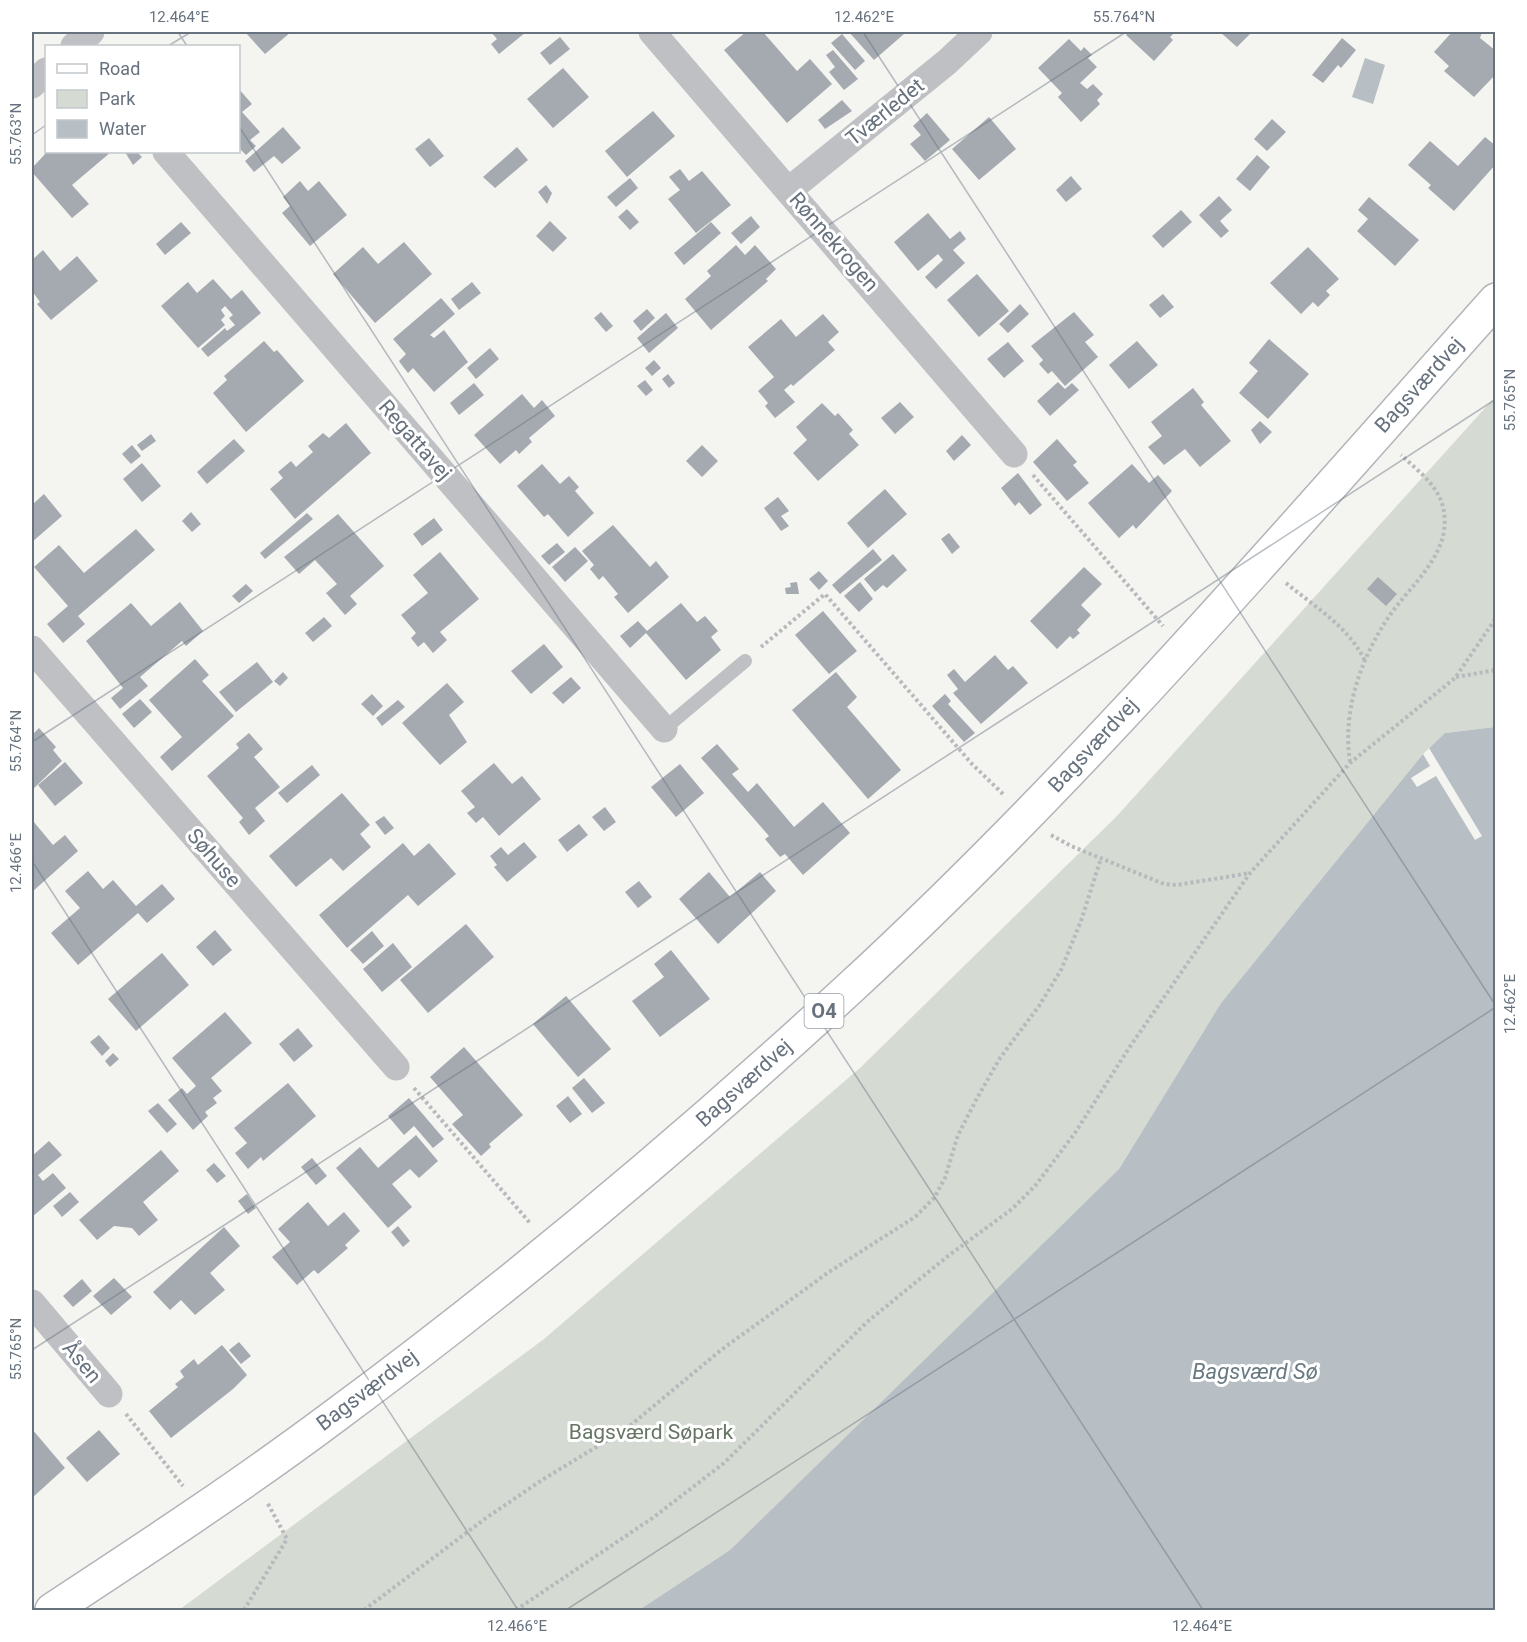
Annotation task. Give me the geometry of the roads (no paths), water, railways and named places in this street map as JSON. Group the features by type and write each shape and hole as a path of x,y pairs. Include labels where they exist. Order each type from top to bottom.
{"main road":[{"name":"Bagsværdvej","path":"52,1611 252,1476 355,1401 616,1195 852,986 1025,816 1183,650 1496,300"}],"street":[{"name":"Rønnekrogen","path":"652,32 1014,454"},
{"name":"Tværledet","path":"789,190 947,62 979,32"},
{"path":"32,85 45,72"},
{"name":"Regattavej","path":"167,153 664,729"},
{"name":"Søhuse","path":"32,649 396,1067"},
{"name":"Åsen","path":"32,1303 109,1394"}],"lane":[{"path":"664,729 745,661"}],"water":[{"path":"1365,58 1385,65 1373,104 1352,97"},
{"name":"Bagsværd Sø","path":"1495,727 1495,1610 639,1610 730,1550 1119,1169 1221,1003 1423,754 1445,733"}],"park label":[{"name":"Bagsværd Søpark","path":"651,1432"}]}
